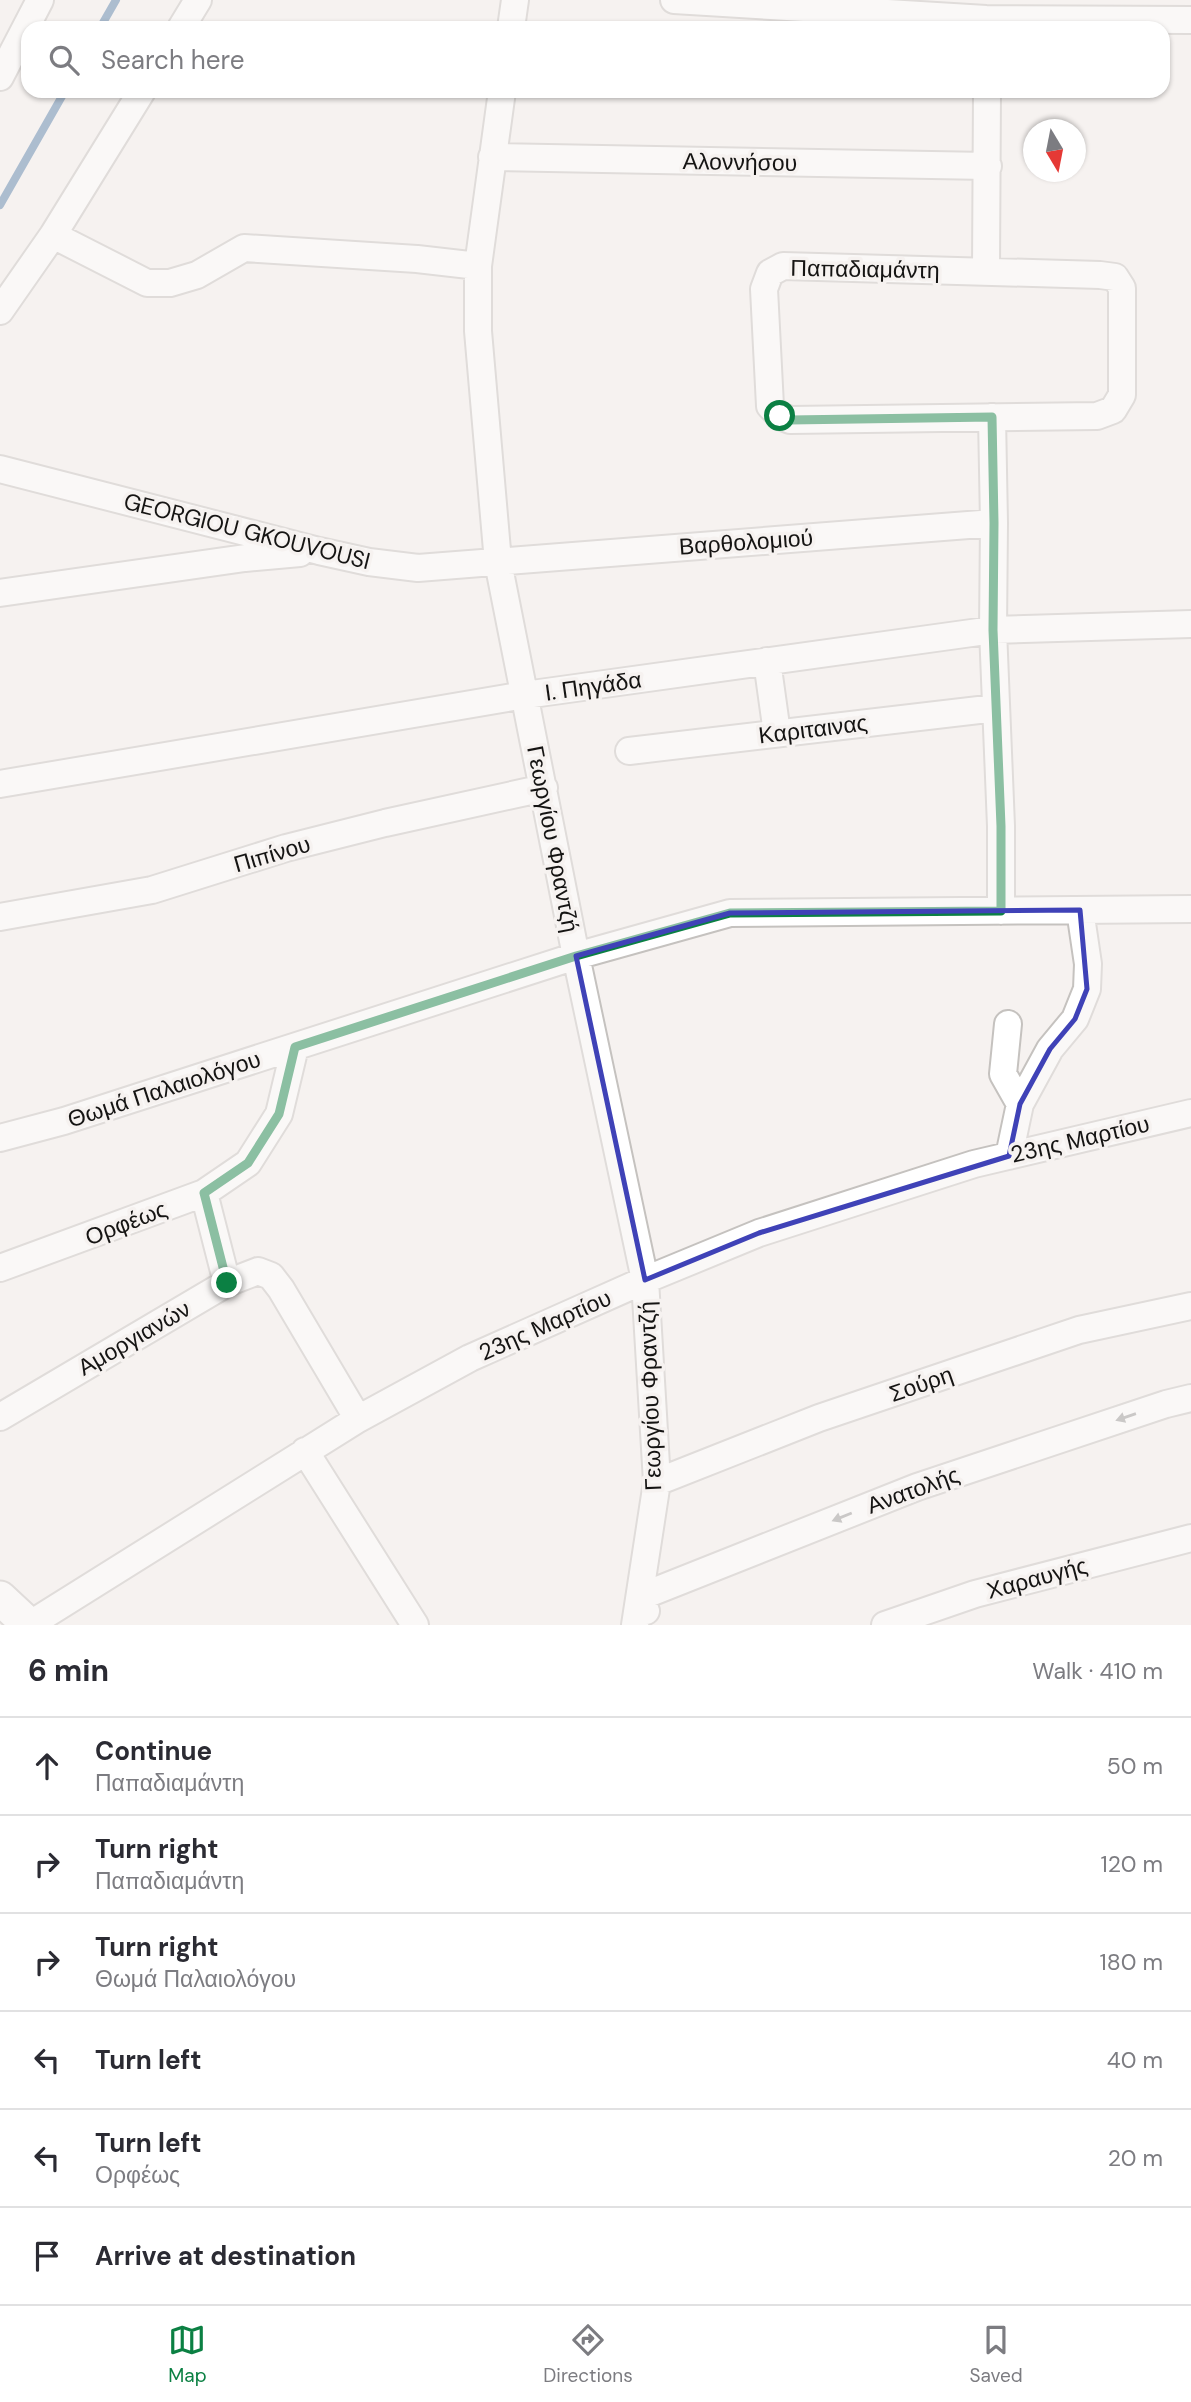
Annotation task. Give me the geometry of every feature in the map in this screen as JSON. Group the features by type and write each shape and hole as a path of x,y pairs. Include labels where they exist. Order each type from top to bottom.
{"main road":[{"path":"0,1598 29,1625"}],"street":[{"path":"29,21 40,0"},
{"path":"185,21 198,0"},
{"path":"512,21 515,0"},
{"path":"674,0 850,6 986,16 1191,20"},
{"path":"0,77 21,37"},
{"path":"0,311 53,235 138,98"},
{"name":"Γεωργίου Φραντζή","path":"501,98 478,266 478,331 498,562 576,956 645,1280 657,1482 635,1625"},
{"path":"986,271 987,98"},
{"name":"Αλοννήσου","path":"492,158 988,166"},
{"path":"53,235 147,283 170,283 197,275 244,248 417,259 478,266"},
{"name":"Παπαδιαμάντη","path":"783,266 1115,277 1122,288 1122,395 1113,410 1097,416 992,417 790,420 780,416 770,406 764,289 770,273 783,266"},
{"path":"992,417 993,630 1001,826 1001,911"},
{"name":"GEORGIOU GKOUVOUSI","path":"0,469 369,562 418,568 498,562"},
{"name":"Βαρθολομιού","path":"498,562 994,523"},
{"path":"0,593 245,558 319,551"},
{"name":"Ι. Πηγάδα","path":"0,784 525,695 993,630 1191,624"},
{"path":"767,661 777,733"},
{"name":"Καριταινας","path":"629,751 996,708"},
{"name":"Πιπίνου","path":"0,918 152,890 286,848 544,788"},
{"name":"Θωμά Παλαιολόγου","path":"0,1138 64,1121 576,956 730,913 1191,909"},
{"path":"1009,1156 1020,1104 1050,1049 1075,1020 1087,989 1088,964 1080,910"},
{"path":"1008,1024 1003,1074 1020,1104"},
{"name":"Ορφέως","path":"0,1268 64,1247 204,1193 248,1163 279,1114 295,1047"},
{"name":"23ης Μαρτίου","path":"29,1625 358,1419 470,1358 645,1280 759,1233 974,1164 1191,1113"},
{"path":"204,1193 227,1283"},
{"name":"Αμοργιανών","path":"0,1417 227,1283 258,1271 271,1276 281,1289 358,1419"},
{"name":"Σούρη","path":"657,1482 819,1418 1079,1330 1191,1306"},
{"name":"Ανατολής","path":"640,1597 917,1487 1191,1398"},
{"path":"305,1451 415,1625"},
{"name":"Χαραυγής","path":"885,1625 975,1594 1191,1538"},
{"path":"640,1597 652,1625"}],"highlighted area":[{"path":"1080,910 1087,989 1075,1019 1050,1049 1020,1104 1009,1156 759,1233 645,1280 576,956 730,913"}],"waterway":[{"path":"104,21 116,0"},
{"path":"0,205 61,98"}],"route":[{"path":"227,1283 204,1193 248,1163 279,1114 295,1047 576,956 730,913 1001,911 1001,826 993,630 992,417 790,420 780,416"}]}
